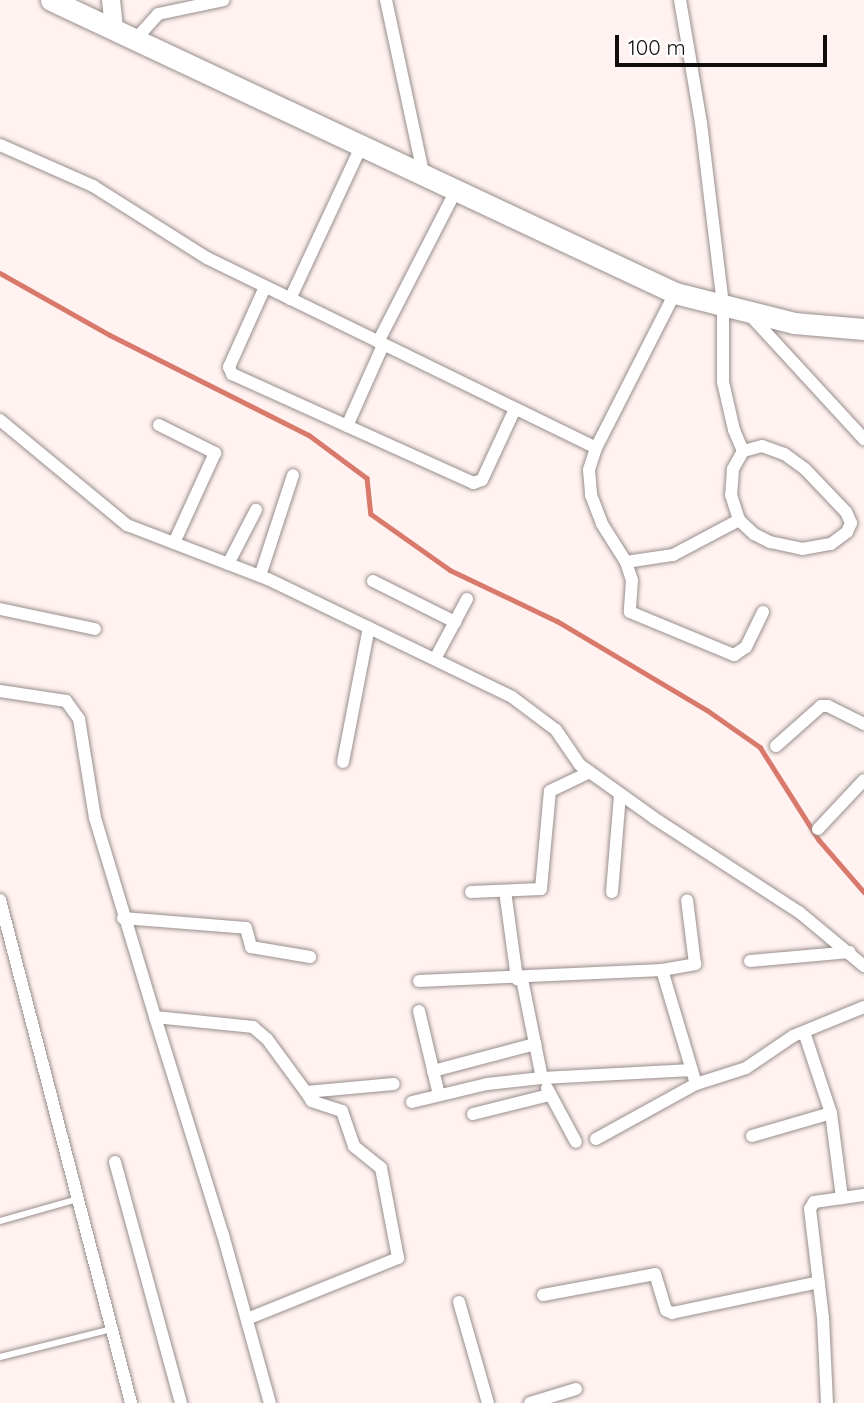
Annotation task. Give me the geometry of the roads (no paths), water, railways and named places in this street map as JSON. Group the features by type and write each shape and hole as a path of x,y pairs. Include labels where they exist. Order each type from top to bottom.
{"highway":[{"path":"51,0 79,5 134,41 675,293 794,323 864,329"}],"street":[{"path":"111,0 114,29"},
{"path":"134,41 158,14 224,0"},
{"path":"386,0 424,177"},
{"path":"680,0 701,123 723,305 723,382 734,430 743,451"},
{"path":"0,145 93,186 207,258 596,448"},
{"path":"290,299 361,148"},
{"path":"347,426 381,343 455,191"},
{"path":"265,287 229,370 477,484 515,409"},
{"path":"675,293 596,448 589,470 591,495 602,524 626,562 633,587 630,612 734,656 746,647 763,612"},
{"path":"746,311 864,439"},
{"path":"0,420 118,519 139,531 260,576 512,697 556,730 580,765 799,912 864,965"},
{"path":"159,425 215,453 174,543"},
{"path":"762,446 784,454 805,469 857,524 831,544 802,549 770,542 754,534 739,520 733,506 731,478 737,458 743,451 762,446"},
{"path":"260,576 293,475"},
{"path":"228,564 256,510"},
{"path":"626,562 673,555 739,520"},
{"path":"373,581 454,622"},
{"path":"435,659 467,599"},
{"path":"0,609 95,629"},
{"path":"343,762 369,627"},
{"path":"0,691 66,701 73,707 79,719 95,818 270,1403"},
{"path":"776,746 821,706 828,705 864,724"},
{"path":"471,892 541,889 550,791 590,772"},
{"path":"818,829 864,780"},
{"path":"611,892 621,794"},
{"path":"505,891 519,979 543,1078 549,1096 576,1142"},
{"path":"419,981 519,979 662,970 695,964 687,900"},
{"path":"0,904 131,1403"},
{"path":"123,918 246,928 251,947 310,957"},
{"path":"750,961 850,952"},
{"path":"662,970 696,1084"},
{"path":"597,1139 696,1084 746,1068 804,1032 864,1007"},
{"path":"419,1010 439,1096"},
{"path":"155,1017 253,1027 267,1039 312,1101 342,1111 354,1146 381,1168 398,1258 247,1319"},
{"path":"804,1032 831,1113 842,1198"},
{"path":"433,1071 535,1044"},
{"path":"412,1102 486,1084 543,1078 692,1070"},
{"path":"306,1093 394,1084"},
{"path":"474,1114 549,1096"},
{"path":"752,1136 831,1113"},
{"path":"115,1162 181,1403"},
{"path":"827,1403 819,1282 810,1204 864,1195"},
{"path":"543,1295 655,1274 666,1310 672,1313 819,1282"},
{"path":"459,1303 488,1403"},
{"path":"530,1403 576,1389"}],"lane":[{"path":"0,1221 78,1199"},
{"path":"0,1357 111,1329"}],"waterway":[{"path":"0,273 110,335 309,435 367,478 371,514 450,570 557,621 707,710 760,747 819,840 864,892"}]}
